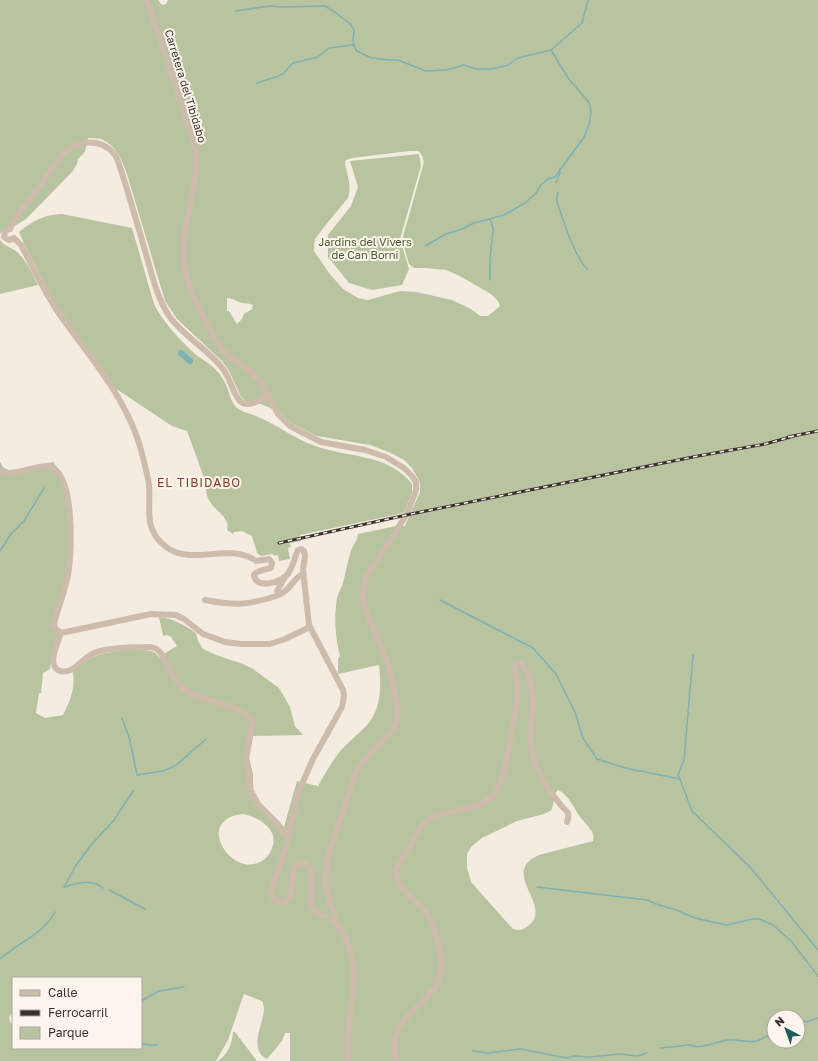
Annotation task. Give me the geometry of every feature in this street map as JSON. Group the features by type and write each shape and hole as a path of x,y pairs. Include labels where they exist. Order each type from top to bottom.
{"street":[{"name":"Carretera del Tibidabo","path":"147,0 175,82 196,152 196,173 184,238 184,263 190,287 204,319 219,346 230,357 251,372 260,381 280,417 295,430 321,442 365,450 386,457 408,472 414,478 416,484 414,496 405,517 369,571 364,582 364,606 388,664 398,709 398,716 392,730 366,758 356,772 328,856 325,882 333,911"},
{"path":"14,238 8,240 4,236 5,231 10,229 13,222 69,148 88,142 108,148 115,155 121,170 156,290 168,315 180,330 220,365 230,381 236,396 242,401 247,403 257,402 267,394"},
{"path":"10,229 14,232 14,238 21,245 57,310 118,396 138,442 148,477 148,515 156,537 166,547 180,554 191,556 240,554 255,560 269,559 272,563 271,568 256,573 254,578 262,584 271,583 286,576"},
{"path":"3,472 14,473 48,467 55,470 64,482 70,516 69,571 53,625 61,633"},
{"path":"279,595 277,591 294,562 297,552 301,549 305,553 303,574 310,627 341,684 344,693 344,700 338,716 319,747 299,791 281,865 272,887 272,896 279,902 284,902 288,899 291,892 294,868 299,863 306,864 311,870 310,896 312,908 317,913 325,916 328,920 333,920 341,929 348,942 354,971 347,1038 348,1061"},
{"path":"205,600 227,604 258,602 286,592 299,575 303,574"},
{"path":"61,633 152,614 176,615 184,619 203,634 225,642 241,644 270,644 286,640 310,627"},
{"path":"61,633 55,650 53,663 56,669 60,671 74,668 94,653 152,647 161,652 171,674 190,694 238,710 250,718 252,725 246,759 251,791 258,804 277,822 284,833 288,836"},
{"path":"396,1061 394,1044 397,1032 402,1024 434,988 439,977 442,960 430,919 400,885 396,876 396,869 426,821 439,814 478,806 488,801 498,789 505,765 518,690 515,667 517,663 522,664 526,670 532,688 533,758 545,781 567,812 569,818 567,822"},
{"path":"325,916 327,911 333,911 335,915 333,920"}],"green space":[{"path":"0,0 158,0 162,5 166,4 168,0 818,0 818,1061 290,1061 290,1033 285,1033 282,1041 267,1059 261,1055 258,1050 257,1043 264,1010 263,1003 262,1001 244,994 228,1040 216,1061 0,1061 0,462 3,467 9,471 53,462 60,471 67,485 70,578 57,625 60,630 53,647 50,669 43,673 41,693 39,693 36,713 45,718 63,715 72,694 73,671 91,658 112,652 145,650 155,653 161,658 165,653 177,646 171,637 167,635 163,636 159,617 178,622 196,633 198,641 203,649 253,669 279,688 290,707 295,726 303,735 253,736 249,757 253,774 253,789 256,799 284,827 297,781 318,786 338,754 362,731 373,717 380,696 379,665 338,674 338,659 340,656 336,627 337,598 342,586 351,551 358,534 396,526 405,526 420,492 420,482 412,468 404,460 391,453 370,445 317,436 291,423 280,412 256,402 247,402 241,397 229,371 222,361 177,319 165,301 127,174 121,158 111,145 101,139 88,138 85,152 78,159 72,172 26,219 13,227 2,231 0,234","holes":["419,151 424,162 402,240 409,264 414,268 446,270 458,275 491,294 498,301 500,306 488,316 480,316 471,309 452,300 416,292 400,291 368,300 358,298 343,289 329,273 314,251 315,239 348,198 349,184 345,162 346,160 352,158","227,298 253,305 252,309 244,314 242,319 237,324 229,311 227,311","558,790 562,792 592,831 593,841 539,855 528,862 524,871 525,880 533,899 535,918 528,926 519,930 513,929 471,882 467,868 467,854 472,846 482,838 517,821 550,811 552,809 556,792","242,814 254,817 266,825 273,835 274,841 272,848 266,858 260,862 249,864 238,862 229,855 222,846 219,836 220,826 228,818"]},
{"name":"Jardins del Vivers de Can Borni","path":"419,154 421,166 400,239 409,269 402,285 372,290 349,283 328,257 328,235 351,206 358,187 350,161"},
{"path":"62,214 132,228 157,310 166,324 183,342 219,373 236,407 241,411 265,420 300,440 315,446 367,458 391,467 402,474 412,484 412,492 404,513 300,535 301,541 290,543 291,547 288,548 290,559 279,561 278,555 274,556 273,554 261,556 257,553 252,536 242,531 234,532 233,534 227,530 227,521 211,504 208,498 205,482 187,431 172,426 112,386 54,302 19,232 29,224 39,219"},
{"path":"0,240 23,258 38,285 0,294"},
{"path":"233,1032 235,1032 257,1061 218,1061 229,1048 232,1041"}],"waterway":[{"path":"425,246 446,234 474,223 504,215 525,203 536,193 541,185 548,179 555,177 584,137 589,125 591,112 589,103 568,78 551,50 582,23 588,0"},
{"path":"236,11 269,6 325,6 350,24 354,30 353,42 357,51 371,58 398,60 426,71 446,70 464,65 476,69 492,69 508,65 518,58 551,50"},
{"path":"257,83 279,76 284,73 293,63 318,57 329,48 353,45"},
{"path":"556,183 560,173 560,168"},
{"path":"558,192 557,202 570,238 578,256 588,270"},
{"path":"490,219 493,228 490,280"},
{"path":"181,353 190,361"},
{"path":"0,551 10,535 24,521 44,488"},
{"path":"440,600 533,648 556,674 575,712 583,738 597,759 625,768 680,779 692,811 750,867 818,950"},
{"path":"680,779 678,775 684,760 693,655"},
{"path":"122,718 130,740 137,775 163,771 175,766 206,739"},
{"path":"64,887 75,867 90,846 114,820 133,791"},
{"path":"64,887 89,882 103,888"},
{"path":"537,887 647,900 695,918 727,925 759,919 773,925 792,942 818,976"},
{"path":"109,890 145,909"},
{"path":"0,959 44,927 55,912"},
{"path":"142,1000 159,991 184,987"},
{"path":"806,1022 818,1018"},
{"path":"660,1048 690,1045 704,1046 728,1040 750,1042 757,1041 766,1036"},
{"path":"142,1043 157,1045"},
{"path":"473,1051 488,1053 520,1049 567,1058 574,1056 591,1057 619,1054 637,1056 647,1053"}],"railway":[{"path":"788,437 818,431"},
{"path":"279,543 411,514 698,456 765,444 794,436"}],"district":[{"name":"EL TIBIDABO","path":"199,482"}]}
